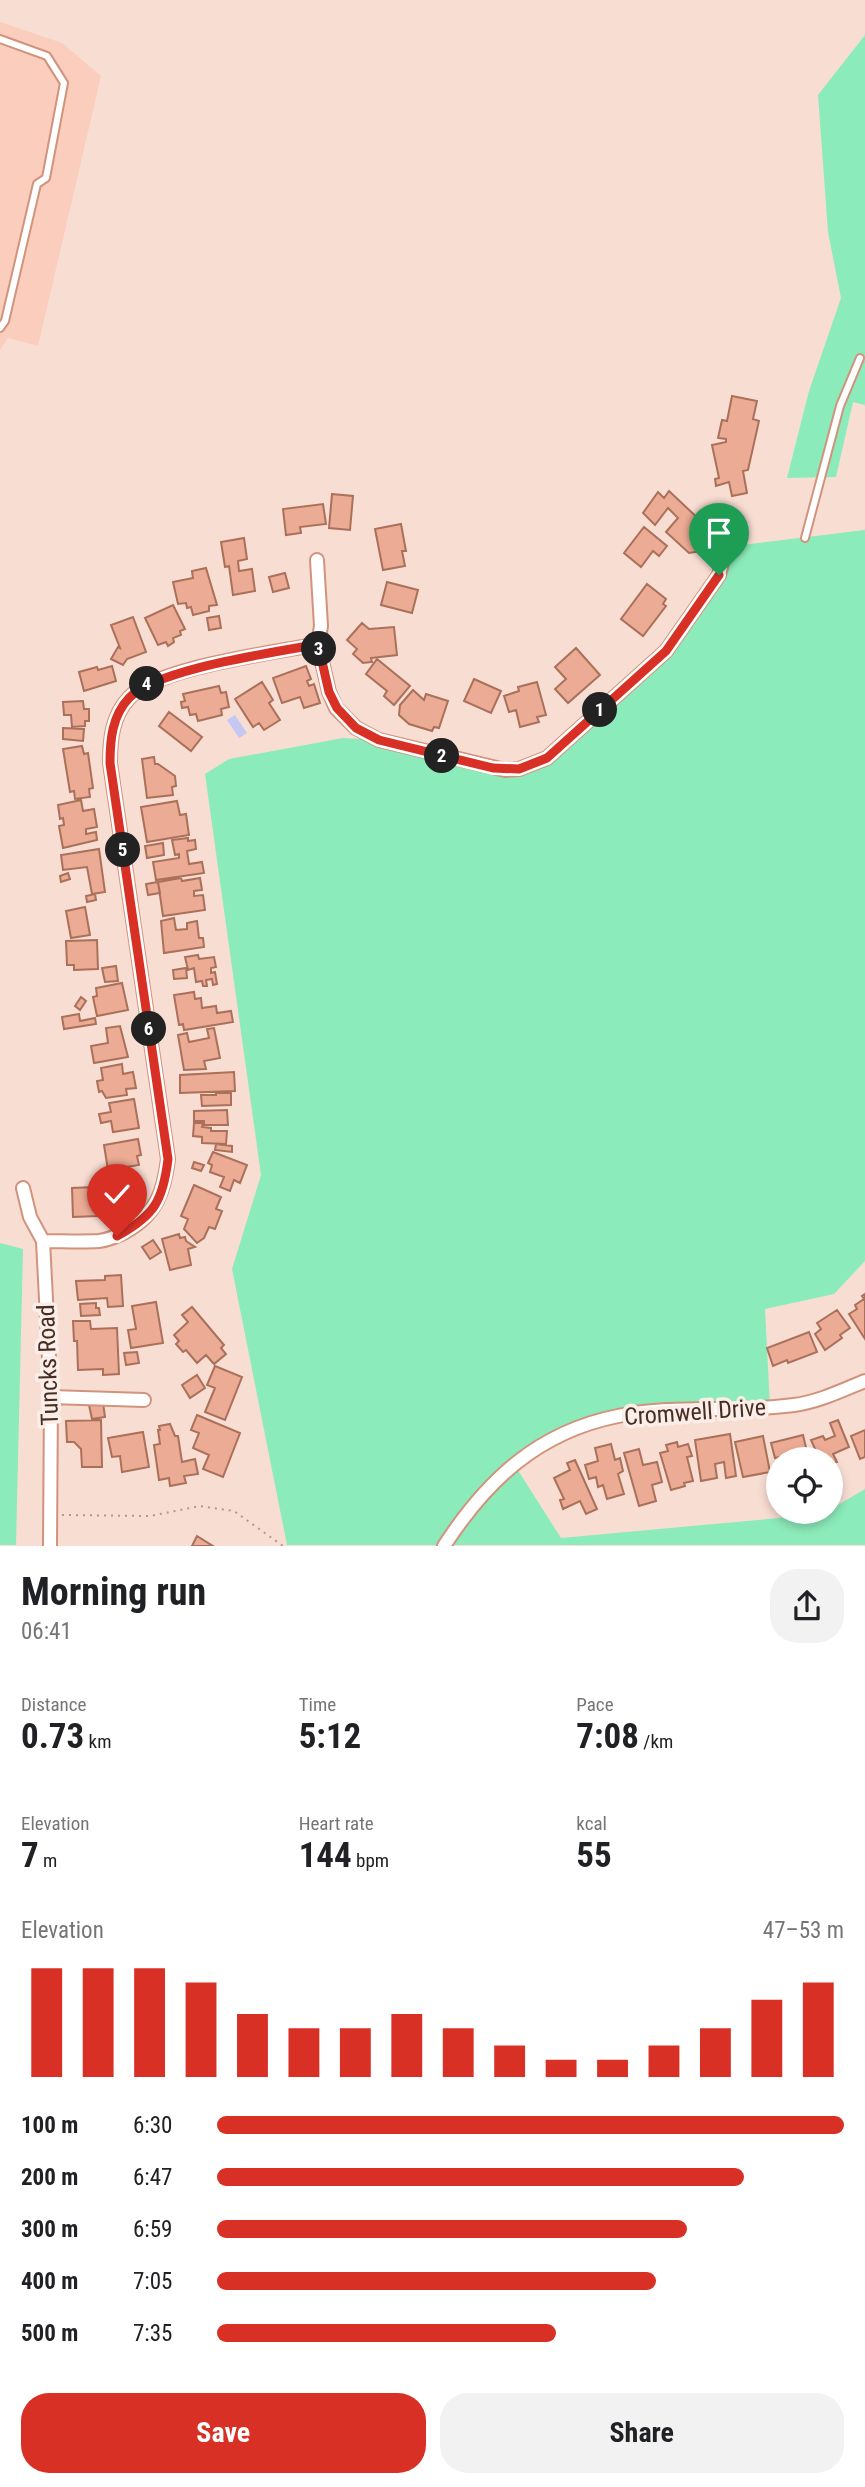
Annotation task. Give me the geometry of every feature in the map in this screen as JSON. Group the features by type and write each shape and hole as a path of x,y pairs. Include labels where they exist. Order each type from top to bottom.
{"street":[{"path":"317,560 321,625 318,644 329,692 337,708 356,728 379,740 493,768 519,769 547,758 666,651 719,575 726,547"},
{"path":"43,1241 101,1241 117,1236 149,1215 159,1201 165,1183 168,1159 110,763 110,738 118,715 129,698 145,685 174,674 318,644"},
{"name":"Tuncks Road","path":"23,1188 30,1217 43,1241 51,1397 50,1545"},
{"name":"Cromwell Drive","path":"443,1545 464,1515 513,1464 524,1455 574,1430 618,1416 646,1412 797,1405 865,1381"},
{"path":"51,1397 145,1400"}],"lane":[{"path":"0,39 47,56 64,83 46,178 37,184 5,321 0,328"},
{"path":"805,538 840,406 860,359"}],"path":[{"path":"50,1514 150,1516 200,1506 234,1511 283,1545"}],"shaded area":[{"path":"0,22 62,43 101,76 38,346 8,338 0,350"}],"green space":[{"path":"865,35 865,405 853,402 836,477 787,478 809,391 841,298 828,232 818,95"},
{"path":"865,530 865,1261 834,1294 765,1309 770,1407 597,1422 514,1464 561,1538 766,1519 766,1524 843,1524 843,1502 865,1489 865,1545 287,1545 232,1269 261,1175 205,774 229,759 343,738 379,740 493,768 538,762 666,651 719,575 726,547"},
{"path":"0,1243 23,1249 16,1545 0,1545"}],"water":[{"path":"235,715 247,733 239,738 227,720"}],"building":[{"path":"732,396 757,401 753,419 759,421 748,470 743,471 747,493 732,496 729,482 716,486 715,479 719,478 712,445 726,442 726,439 718,438 722,420 727,421"},
{"path":"669,491 703,523 692,535 700,542 708,542 709,550 689,553 666,532 678,518 668,508 655,525 643,513 658,492 664,498"},
{"path":"332,494 353,496 350,530 329,528"},
{"path":"323,504 326,524 300,527 301,533 286,535 283,509"},
{"path":"401,524 406,551 402,551 405,566 383,570 375,529"},
{"path":"644,527 667,546 659,556 653,551 641,567 624,553"},
{"path":"244,538 247,559 238,561 239,571 252,569 255,591 233,595 229,566 225,567 221,542"},
{"path":"206,568 217,605 209,606 209,611 193,615 191,607 187,608 186,603 178,604 173,582 193,578 192,571"},
{"path":"285,573 289,588 273,592 269,577"},
{"path":"387,582 418,590 412,613 381,605"},
{"path":"647,584 666,599 663,604 666,606 643,636 621,619"},
{"path":"173,605 185,629 180,631 181,635 173,638 174,642 168,646 166,642 158,645 145,618"},
{"path":"219,616 221,628 209,630 207,618"},
{"path":"133,617 146,652 127,659 123,665 111,659 118,647 120,648 111,625"},
{"path":"362,623 369,629 394,627 397,655 371,658 372,662 363,663 353,654 357,649 347,640"},
{"path":"576,648 600,675 568,703 555,689 566,679 555,667"},
{"path":"377,659 410,686 394,705 384,696 387,691 366,674"},
{"path":"112,666 116,681 84,691 79,672"},
{"path":"306,666 311,679 307,681 309,686 314,684 320,703 304,708 300,697 282,703 273,678"},
{"path":"474,679 501,691 491,713 464,701"},
{"path":"262,682 273,700 269,703 280,720 264,730 259,723 253,727 235,699"},
{"path":"537,682 546,715 537,717 539,722 520,727 516,710 509,712 504,696 519,691 518,687"},
{"path":"219,686 221,693 226,692 229,707 221,709 222,715 198,721 196,714 190,715 188,707 182,708 181,702 185,701 183,694"},
{"path":"413,690 424,700 426,694 448,701 439,728 434,727 432,731 409,724 399,715 400,705"},
{"path":"83,701 84,709 89,709 89,721 85,721 85,726 72,727 71,715 64,715 63,702"},
{"path":"169,712 202,737 191,751 159,726"},
{"path":"63,728 84,729 83,741 63,739"},
{"path":"82,746 84,754 88,753 93,788 89,789 90,797 75,799 74,791 70,792 63,749"},
{"path":"154,757 155,764 175,776 173,795 147,798 142,759"},
{"path":"81,800 83,811 94,809 97,827 86,829 86,834 96,832 97,840 63,848 59,826 64,825 63,818 60,819 58,805"},
{"path":"177,801 180,815 186,814 189,835 147,842 141,807"},
{"path":"188,838 188,841 195,840 196,849 187,851 189,864 202,862 204,873 156,880 153,862 179,858 179,854 175,855 172,840"},
{"path":"163,843 164,855 147,858 145,846"},
{"path":"99,849 105,892 92,894 87,867 63,870 61,855"},
{"path":"68,873 70,879 61,882 60,876"},
{"path":"181,878 182,881 200,878 202,890 194,891 194,896 203,895 205,910 163,916 158,882"},
{"path":"158,882 160,893 148,895 146,884"},
{"path":"95,894 96,900 87,902 86,896"},
{"path":"85,907 90,935 71,938 66,911"},
{"path":"174,918 176,930 187,929 187,923 197,921 199,938 203,938 204,947 164,953 161,921"},
{"path":"97,940 98,969 74,970 74,965 67,965 66,941"},
{"path":"198,955 199,959 214,957 216,967 211,968 211,973 215,972 217,984 213,985 212,979 206,980 207,986 203,986 202,981 196,982 194,968 188,970 185,957"},
{"path":"116,966 118,981 105,982 102,968"},
{"path":"186,968 187,978 174,979 173,970"},
{"path":"122,983 128,1010 97,1016 93,997 97,996 96,988"},
{"path":"194,992 195,999 201,998 202,1008 216,1006 217,1013 231,1011 233,1022 184,1030 183,1024 179,1025 174,995"},
{"path":"81,997 86,1001 80,1010 75,1006"},
{"path":"79,1014 80,1021 95,1018 96,1024 64,1029 62,1017"},
{"path":"120,1026 128,1057 94,1063 91,1046 108,1043 106,1028"},
{"path":"214,1028 220,1058 204,1061 206,1069 184,1070 178,1035 187,1033 189,1042 209,1038 207,1029"},
{"path":"122,1064 123,1074 133,1072 136,1088 126,1089 127,1095 106,1098 102,1091 99,1092 97,1081 103,1080 101,1068"},
{"path":"234,1072 235,1091 180,1093 180,1075"},
{"path":"231,1093 231,1105 202,1106 201,1095"},
{"path":"134,1099 139,1128 113,1132 111,1121 101,1123 99,1114 111,1112 109,1103"},
{"path":"227,1110 228,1125 204,1125 204,1121 194,1121 194,1111"},
{"path":"194,1123 203,1123 202,1127 211,1128 211,1131 227,1131 226,1144 202,1143 202,1137 193,1136"},
{"path":"138,1139 141,1155 137,1156 139,1165 108,1170 104,1145"},
{"path":"216,1144 232,1146 232,1152 215,1150"},
{"path":"213,1152 247,1165 240,1183 234,1180 230,1191 220,1187 224,1177 210,1172 212,1165 208,1163"},
{"path":"194,1162 204,1165 201,1171 192,1168"},
{"path":"194,1185 221,1197 216,1209 222,1211 215,1229 209,1227 204,1238 197,1243 184,1229 188,1219 181,1216"},
{"path":"94,1187 94,1196 98,1196 99,1216 73,1217 72,1188"},
{"path":"179,1234 180,1238 185,1237 186,1241 195,1247 188,1249 191,1265 170,1270 162,1239"},
{"path":"153,1240 161,1252 150,1259 142,1247"},
{"path":"121,1275 123,1306 108,1307 107,1298 78,1300 76,1281 105,1280 105,1276"},
{"path":"865,1294 865,1339 849,1314 857,1309 855,1305 864,1299 862,1296"},
{"path":"156,1302 163,1343 131,1348 128,1330 136,1329 132,1306"},
{"path":"96,1303 100,1315 81,1316 80,1304"},
{"path":"192,1307 224,1345 221,1348 226,1354 214,1364 206,1355 197,1363 186,1350 183,1352 176,1344 179,1341 174,1335 188,1322 182,1315"},
{"path":"837,1310 850,1328 840,1335 842,1338 825,1350 815,1334 821,1329 817,1323"},
{"path":"73,1321 90,1321 91,1329 117,1328 119,1374 103,1375 103,1369 78,1370"},
{"path":"809,1332 817,1352 773,1366 767,1348"},
{"path":"137,1352 139,1363 126,1365 124,1353"},
{"path":"215,1366 242,1377 225,1420 205,1412 215,1388 207,1385"},
{"path":"197,1375 205,1388 190,1398 182,1385"},
{"path":"103,1403 105,1417 92,1419 89,1405"},
{"path":"197,1415 240,1433 223,1477 203,1469 209,1455 193,1448 199,1433 191,1430"},
{"path":"101,1420 102,1467 82,1467 81,1449 74,1442 67,1442 66,1421"},
{"path":"838,1420 849,1447 843,1450 843,1447 814,1447 811,1440 823,1436 825,1440 835,1436 830,1423"},
{"path":"170,1424 175,1436 178,1436 182,1462 195,1459 198,1474 184,1476 186,1483 170,1486 169,1478 159,1480 154,1445 160,1444 159,1426"},
{"path":"865,1430 865,1457 860,1459 851,1436"},
{"path":"143,1432 149,1467 122,1472 120,1456 112,1457 108,1438"},
{"path":"730,1434 736,1476 726,1478 724,1462 715,1464 717,1478 701,1481 695,1440"},
{"path":"803,1435 806,1447 772,1447 771,1443"},
{"path":"763,1436 766,1473 743,1477 735,1442"},
{"path":"677,1442 678,1447 688,1444 692,1456 687,1457 693,1481 671,1490 660,1453 668,1451 666,1445"},
{"path":"611,1444 615,1460 620,1458 623,1471 618,1474 624,1494 607,1499 603,1485 598,1487 596,1477 589,1479 585,1465 598,1461 595,1448"},
{"path":"639,1449 643,1465 657,1462 662,1482 652,1485 656,1501 639,1506 624,1453"},
{"path":"575,1460 597,1509 586,1514 580,1501 563,1509 560,1500 564,1499 554,1478 570,1470 567,1463"},
{"path":"197,1536 213,1546 192,1546"}],"route":[{"path":"117,1236 149,1215 159,1201 168,1159 110,763 110,738 118,715 129,698 145,685 174,674 318,644 329,692 337,708 356,728 379,740 493,768 519,769 547,758 666,651 719,575"}]}
